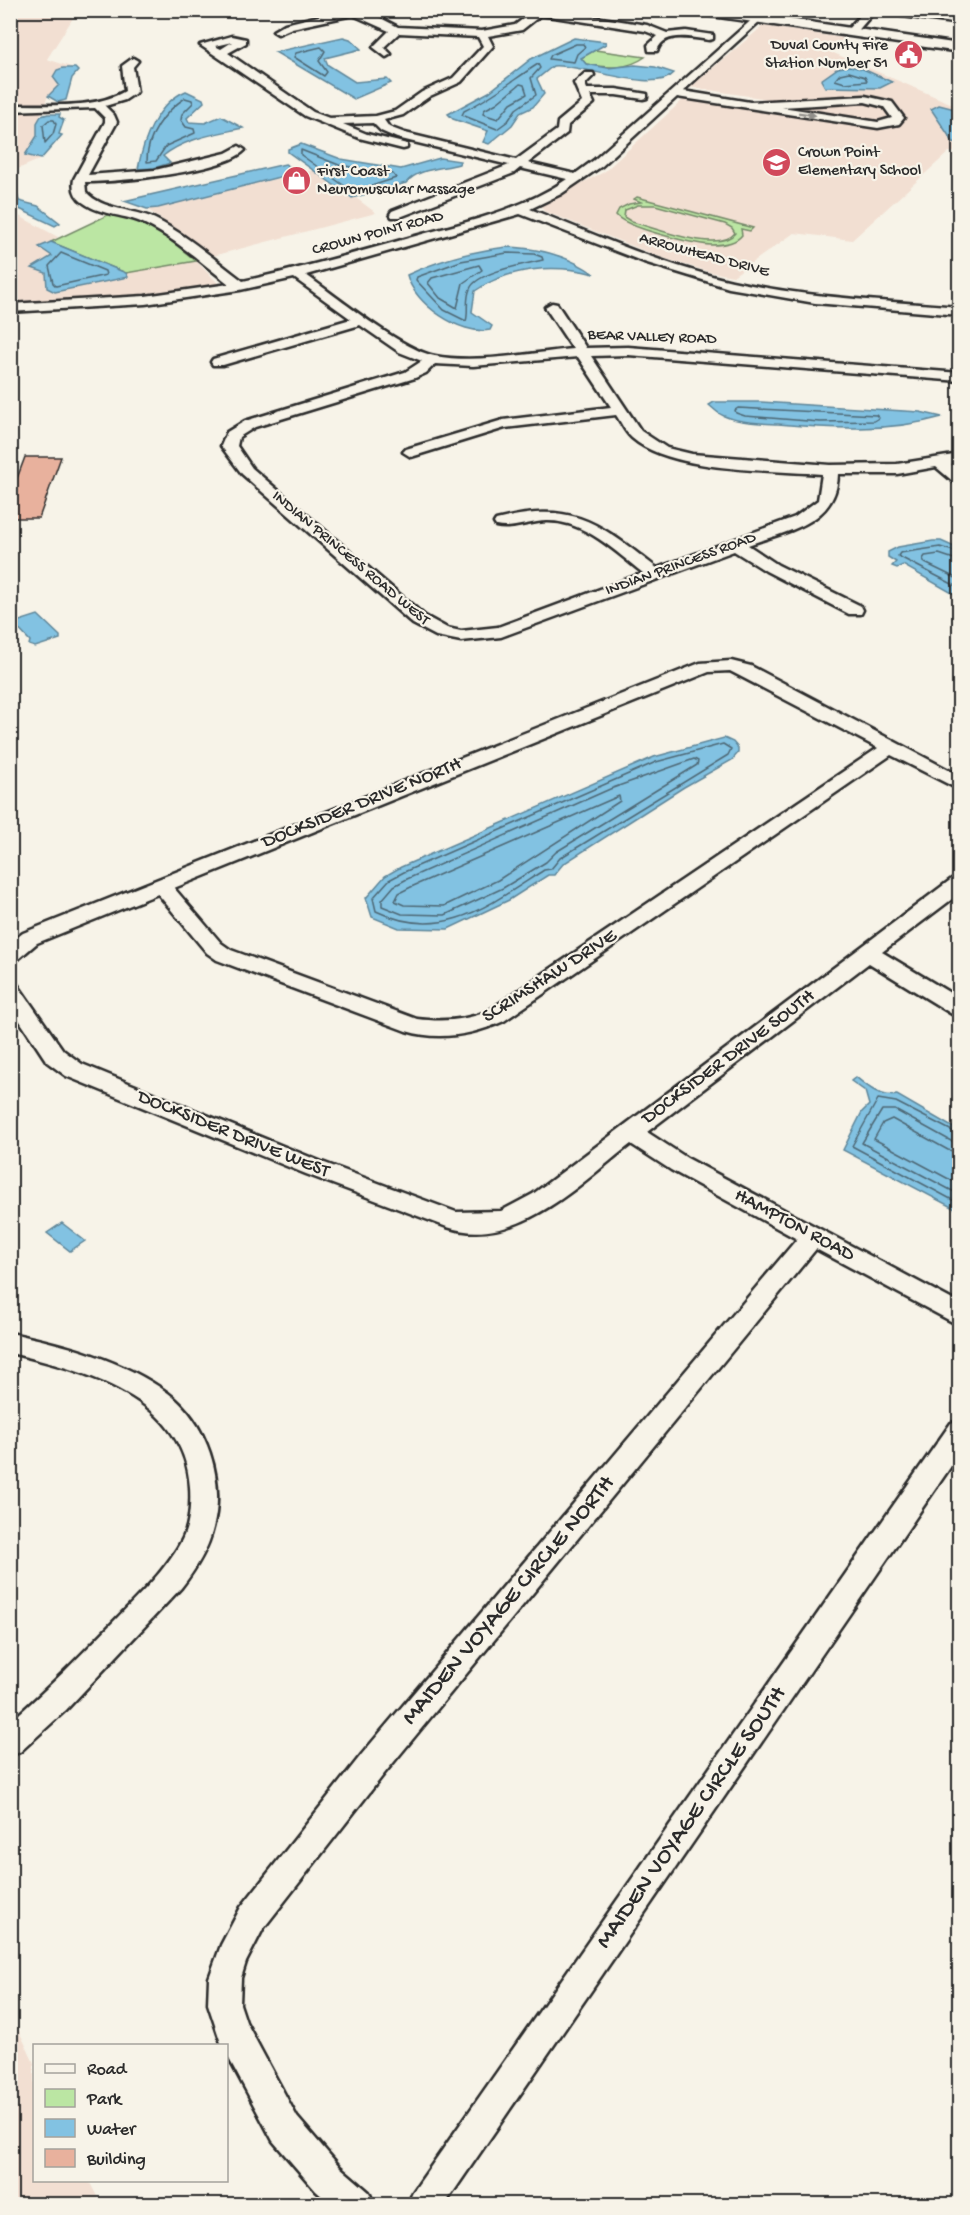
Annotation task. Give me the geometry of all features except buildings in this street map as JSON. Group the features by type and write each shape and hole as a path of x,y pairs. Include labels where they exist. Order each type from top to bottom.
{"main road":[{"path":"698,10 960,48"}],"street":[{"path":"851,32 871,10"},
{"path":"877,10 960,21"},
{"path":"278,31 289,26 358,11 396,30 482,34 518,28 541,11 647,28 664,36"},
{"name":"CROWN POINT ROAD","path":"10,308 145,300 240,286 296,274 456,230 519,209 557,191 598,163 756,19"},
{"path":"386,54 378,47 396,30"},
{"path":"327,122 376,119 399,113 426,94 457,80 497,45 531,31"},
{"path":"653,49 653,45 664,36 676,32 709,37"},
{"path":"482,34 497,45"},
{"path":"221,53 309,114 327,122 363,136 427,152 438,146"},
{"path":"10,108 99,106 117,101 131,92 127,66 133,61"},
{"path":"396,214 510,170 545,142 558,136 563,131 562,124 588,103 579,82 589,75"},
{"path":"584,92 616,92 644,96"},
{"path":"674,93 749,105 878,125 895,122 898,118 888,104 866,99 749,105"},
{"path":"99,106 110,117 111,122 80,178 80,191 89,201 138,216 159,226 240,286"},
{"path":"376,119 392,132 438,146 578,178"},
{"path":"80,178 119,178 155,174 230,156 238,150"},
{"path":"417,206 436,214"},
{"name":"ARROWHEAD DRIVE","path":"519,209 639,256 728,283 754,289 837,300 960,311"},
{"name":"BEAR VALLEY ROAD","path":"296,274 404,349 432,360 473,362 583,352 628,351 960,377"},
{"path":"552,307 636,434 649,444 677,456 830,470 897,469 960,458"},
{"path":"218,362 361,320"},
{"name":"INDIAN PRINCESS ROAD WEST","path":"432,360 421,370 410,375 250,424 232,435 229,446 247,471 419,620 442,632 461,636 501,632"},
{"path":"411,452 503,424 620,410"},
{"path":"941,463 960,480"},
{"name":"INDIAN PRINCESS ROAD","path":"501,632 801,520 816,512 830,494 830,470"},
{"path":"502,523 539,514 573,519 588,525 655,574"},
{"path":"736,544 772,568 855,610"},
{"name":"DOCKSIDER DRIVE NORTH","path":"11,954 30,938 687,673 716,665 745,670 891,747"},
{"path":"891,747 960,784"},
{"name":"SCRIMSHAW DRIVE","path":"161,885 214,948 230,958 414,1026 434,1030 456,1029 478,1024 496,1016 891,747"},
{"name":"DOCKSIDER DRIVE SOUTH","path":"493,1222 507,1219 541,1200 960,884"},
{"path":"868,953 960,1009"},
{"name":"DOCKSIDER DRIVE WEST","path":"10,989 55,1056 74,1070 314,1168 455,1221 493,1222"},
{"name":"HAMPTON ROAD","path":"631,1133 679,1164 960,1316"},
{"name":"MAIDEN VOYAGE CIRCLE NORTH","path":"357,2205 328,2179 285,2129 231,2028 224,2004 225,1978 232,1956 252,1918 373,1764 813,1236"},
{"path":"10,1343 38,1349 115,1375 143,1389 170,1408 187,1431 199,1456 203,1485 203,1517 193,1546 170,1582 100,1656 10,1742"},
{"name":"MAIDEN VOYAGE CIRCLE SOUTH","path":"425,2205 960,1431"}],"shaded area":[{"path":"133,10 137,12 117,17 73,18 47,59 71,67 58,69 59,85 48,96 37,123 37,136 26,155 41,159 11,172 11,11"},
{"name":"Crown Point Elementary School","path":"763,26 844,38 829,51 959,107 959,152 949,152 852,240 794,233 733,276 710,272 663,258 544,211 540,204 604,172 685,98 763,110 774,100 690,87"},
{"path":"313,170 349,198 356,198 376,213 213,256 147,209"},
{"path":"10,211 58,237 51,242 126,273 196,261 221,286 158,295 11,303"},
{"path":"10,2012 33,2061 33,2182 90,2182 101,2204 11,2204"}],"green space":[{"path":"595,50 645,57 631,64 617,67 586,64 581,58"},
{"path":"637,197 753,228 750,231 741,229 742,235 739,238 724,244 690,242 646,230 616,215 619,209 641,202 634,199","holes":["638,205 655,205 725,224 735,233 727,239 715,241 686,238 632,222 624,217 625,210"]},
{"path":"114,212 158,232 196,261 126,273 51,242"}],"water":[{"path":"343,37 350,39 361,49 325,58 328,65 355,82 387,79 391,83 354,99 275,52"},
{"path":"574,38 606,42 581,58 586,64 608,68 635,65 655,67 674,73 664,79 651,81 565,66 553,66 537,79 544,94 533,107 520,113 512,125 489,144 483,142 488,131 453,119 448,114 489,92 531,59"},
{"path":"849,66 863,69 892,82 880,88 825,87 821,80 838,68"},
{"path":"75,68 78,71 72,78 66,100 58,102 48,96 59,85 53,77 57,70"},
{"path":"186,91 203,99 204,102 187,118 189,122 205,123 221,116 243,128 191,141 163,156 170,163 154,168 138,169 148,135 159,114 167,104"},
{"path":"939,105 959,110 959,143 953,142 931,109"},
{"path":"60,114 59,117 64,120 59,134 62,135 41,159 25,155 37,136 37,123 41,116"},
{"path":"301,144 341,159 401,169 440,158 460,161 459,164 417,174 406,183 352,198 288,152 288,149"},
{"path":"285,164 299,172 158,208 147,209 124,201"},
{"path":"11,183 15,187 19,201 38,206 60,223 55,226 11,205"},
{"path":"51,242 126,273 128,277 55,292 47,288 46,273 32,268 52,256 39,247"},
{"path":"507,247 553,254 574,262 594,274 564,269 533,270 517,272 488,283 475,291 472,312 492,326 490,330 478,331 440,316 419,297 407,275 456,257"},
{"path":"714,402 761,402 920,412 942,417 902,425 861,428 757,423 724,416 709,405"},
{"path":"941,541 959,549 959,597 903,565 897,568 892,566 896,562 888,557 888,552 898,547"},
{"path":"38,615 60,636 60,639 35,647 29,645 30,641 13,623"},
{"path":"724,738 733,742 738,748 738,753 732,760 684,787 563,864 554,875 548,875 509,900 448,929 399,928 372,917 366,898 385,876 401,867 654,757"},
{"path":"856,1077 875,1091 886,1095 897,1095 959,1131 959,1211 843,1150 862,1112 869,1105 865,1091 851,1081"},
{"path":"62,1223 85,1241 70,1251 47,1233"}],"place":[{"name":"Duval County Fire Station Number 51","path":"909,55"},
{"name":"Crown Point Elementary School","path":"777,162"},
{"name":"First Coast Neuromuscular Massage","path":"296,181"}]}
